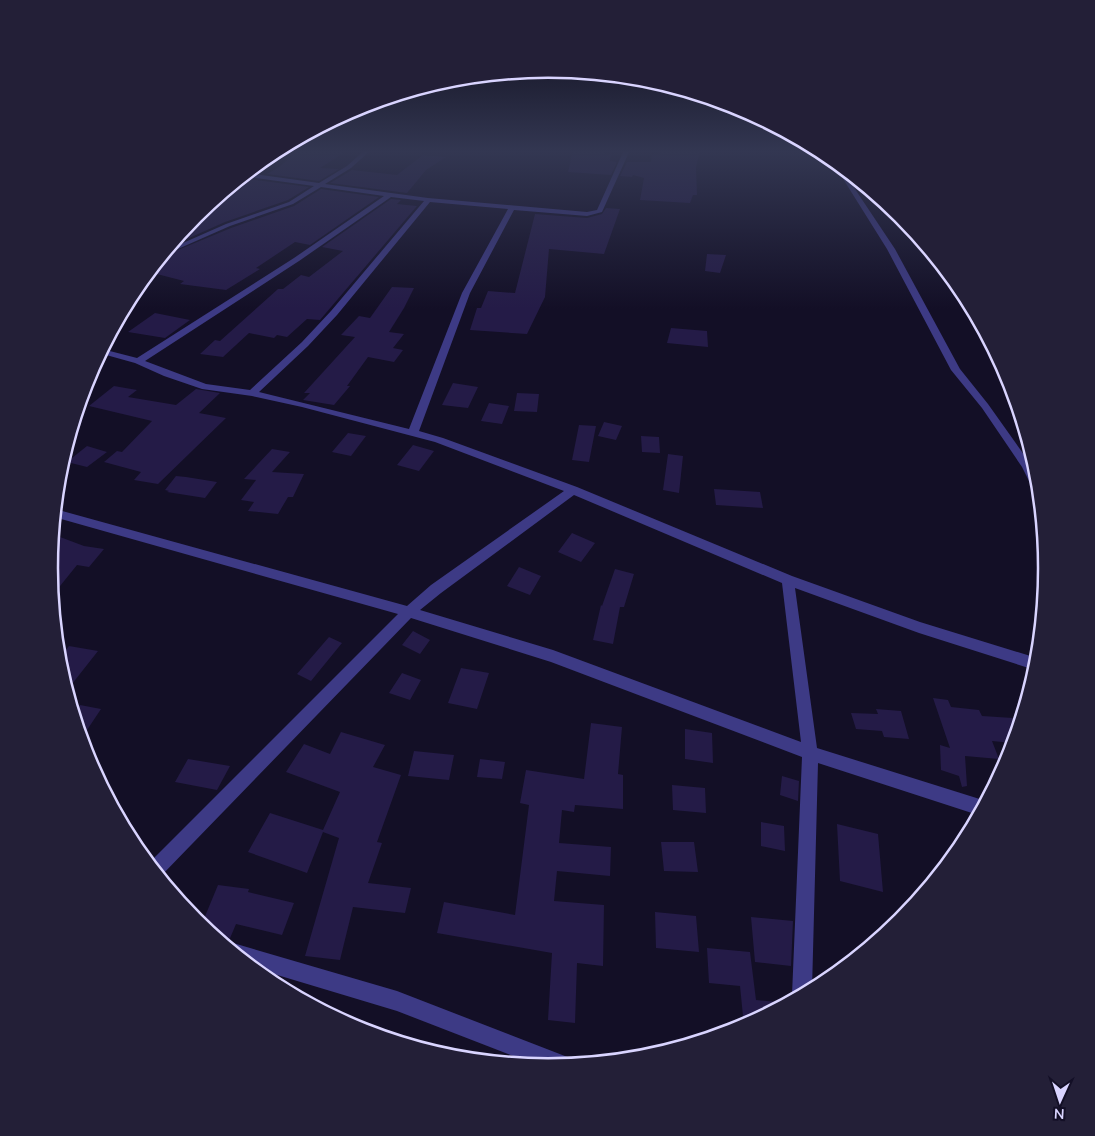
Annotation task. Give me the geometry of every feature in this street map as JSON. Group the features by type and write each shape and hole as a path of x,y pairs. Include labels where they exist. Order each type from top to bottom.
{"street":[{"path":"177,248 228,225 291,203"},
{"path":"138,360 378,203"},
{"path":"252,393 334,313 425,203"},
{"path":"460,203 572,214 600,211 603,203"},
{"path":"862,203 891,249 956,370 985,406 1026,465"},
{"path":"413,433 466,293 512,208"},
{"path":"107,353 138,360 167,374 206,387 252,393 439,440 573,490 788,580 919,627 1028,661"},
{"path":"159,866 409,612 436,589 573,490"},
{"path":"61,515 409,612 553,656 810,753 976,806"},
{"path":"788,580 810,753 802,986"},
{"path":"249,957 397,1001 545,1058"}],"building":[{"path":"221,203 279,203 225,222 183,241"},
{"path":"299,203 370,203 310,245 295,242 256,268 260,269 226,290 180,284 184,281 156,274 174,252 231,228"},
{"path":"385,203 417,206 320,320 307,319 287,337 277,335 274,338 249,333 223,357 200,354 215,340 220,341 278,289 283,289 301,275 309,277 343,251 322,247"},
{"path":"606,208 620,209 604,254 549,249 545,297 527,334 470,330 477,308 481,308 488,291 515,293 535,214 587,218 602,214"},
{"path":"707,254 726,255 720,273 705,271"},
{"path":"392,287 414,288 389,332 404,334 393,348 403,350 394,362 368,357 347,386 350,386 334,405 303,400 310,393 304,393 355,337 341,335 359,316 370,318"},
{"path":"155,313 190,320 165,338 128,332"},
{"path":"671,328 707,331 708,347 667,343"},
{"path":"453,383 478,387 468,408 442,405"},
{"path":"114,386 137,390 128,397 176,405 196,389 220,393 199,413 226,418 158,484 134,480 141,472 104,462 117,451 122,452 152,421 89,406"},
{"path":"517,393 539,394 537,412 514,411"},
{"path":"489,403 509,406 502,424 481,421"},
{"path":"604,422 622,426 616,440 598,436"},
{"path":"579,425 596,426 589,462 572,460"},
{"path":"348,433 366,436 351,456 332,452"},
{"path":"641,436 659,437 660,453 642,452"},
{"path":"413,445 434,451 419,471 397,465"},
{"path":"87,446 107,452 87,467 69,463 70,460"},
{"path":"272,449 290,452 272,472 304,474 293,497 288,497 278,514 248,511 254,502 241,500 256,480 244,479"},
{"path":"668,454 683,456 679,493 663,490"},
{"path":"176,476 217,482 205,498 167,492 169,491 165,490"},
{"path":"714,489 760,492 763,508 716,505"},
{"path":"572,533 595,543 581,562 558,552"},
{"path":"59,537 84,546 104,549 89,567 77,565 59,588"},
{"path":"519,567 541,576 530,595 507,586"},
{"path":"615,569 634,574 624,607 620,607 613,644 593,640 601,605"},
{"path":"413,631 430,640 420,654 402,645"},
{"path":"329,637 342,643 311,681 297,674"},
{"path":"69,646 98,651 72,684 67,664 65,651"},
{"path":"461,668 489,673 477,709 448,703"},
{"path":"402,673 421,680 410,700 389,693"},
{"path":"933,698 948,700 951,707 979,710 982,716 1013,718 1005,742 992,741 999,759 965,756 967,786 962,787 959,776 941,770 940,745 950,748"},
{"path":"80,705 101,709 86,731 84,726 78,708"},
{"path":"876,709 901,711 909,739 884,737 882,731 856,729 851,713 878,714"},
{"path":"591,723 622,727 618,774 623,775 623,809 575,805 574,812 562,810 559,843 611,847 610,876 557,871 554,901 604,905 603,966 577,963 575,1023 548,1020 552,953 437,933 444,902 515,915 529,805 520,803 526,770 584,779"},
{"path":"685,729 712,733 713,763 685,759"},
{"path":"341,732 385,745 373,767 401,775 377,842 382,843 368,883 411,888 405,913 353,907 340,960 305,956 339,838 323,832 307,873 248,852 270,813 323,830 340,792 286,772 304,744 330,754"},
{"path":"414,751 454,755 449,780 408,776"},
{"path":"188,759 230,766 217,790 175,782"},
{"path":"480,759 505,762 502,779 477,777"},
{"path":"782,776 799,781 798,801 780,795"},
{"path":"672,785 705,788 706,813 673,810"},
{"path":"761,822 784,826 785,851 761,846"},
{"path":"837,824 878,834 883,892 840,881"},
{"path":"661,842 694,842 698,872 664,871"},
{"path":"218,885 249,889 248,892 294,903 282,935 236,924 229,940 205,917"},
{"path":"655,912 696,916 699,952 656,948"},
{"path":"751,917 793,921 791,966 755,962"},
{"path":"707,948 750,952 756,1000 774,1002 743,1017 740,986 709,983"}]}
